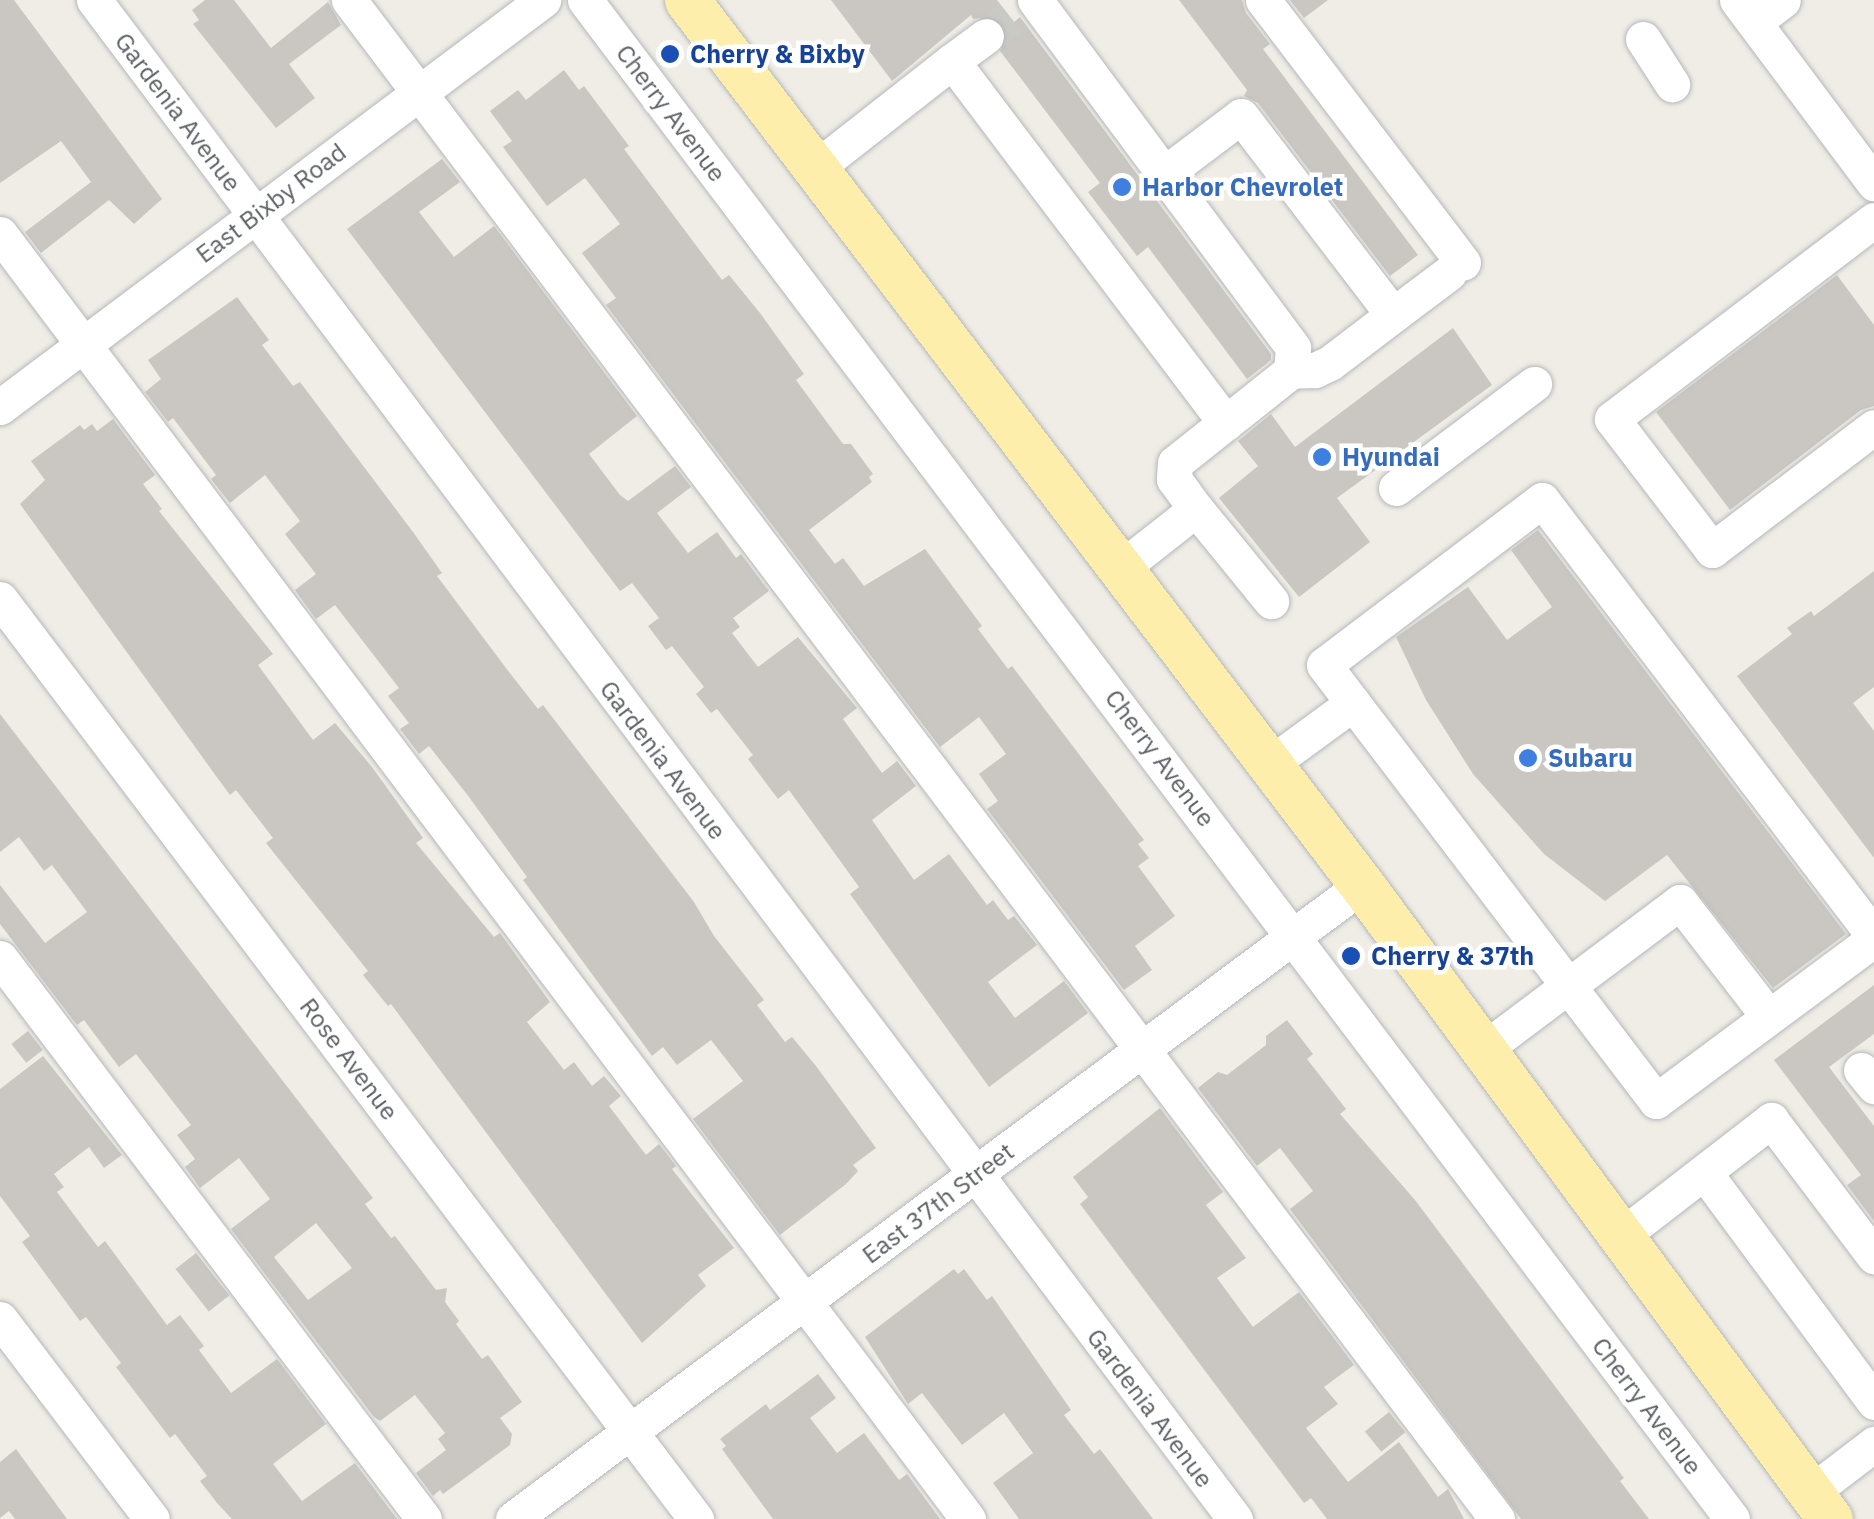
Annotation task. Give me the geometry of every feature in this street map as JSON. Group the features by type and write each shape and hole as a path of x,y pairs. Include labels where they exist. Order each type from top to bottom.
{"main road":[{"path":"687,0 1362,885 1820,1506"}],"street":[{"name":"Gardenia Avenue","path":"94,0 1235,1519"},
{"path":"349,0 1497,1519"},
{"name":"East Bixby Road","path":"0,407 543,0"},
{"name":"Cherry Avenue","path":"585,0 1732,1519"},
{"path":"1263,0 1456,268 1330,362 1314,370 1291,371 1175,463 1174,479 1271,601"},
{"path":"1783,0 1746,11 1874,184"},
{"path":"817,167 1016,13 1164,174 1293,348 1291,371"},
{"path":"1642,40 1672,84"},
{"path":"952,62 1226,422"},
{"path":"1164,174 1241,116 1393,315"},
{"path":"1874,220 1612,419 1712,550 1874,428"},
{"path":"0,234 968,1519"},
{"path":"1396,488 1534,384"},
{"path":"1542,500 1874,937 1656,1101 1353,703 1324,665 1542,500"},
{"path":"1122,568 1196,509"},
{"name":"Rose Avenue","path":"0,599 696,1519"},
{"path":"1270,764 1353,703"},
{"name":"East 37th Street","path":"513,1519 1362,885"},
{"path":"1484,1050 1680,902 1768,1017"},
{"path":"0,958 424,1519"},
{"path":"1621,1236 1771,1120 1874,1256"},
{"path":"1704,1172 1874,1402"},
{"path":"0,1319 152,1519"},
{"path":"1820,1506 1874,1444"}],"building":[{"path":"0,0 14,0 162,199 134,224 109,200 41,253 25,232 91,182 61,141 0,183"},
{"path":"205,0 234,0 271,48 328,2 341,25 289,64 315,98 276,128 193,24 199,20 192,10"},
{"name":"Harbor Chevrolet","path":"831,0 997,0 1014,22 1020,17 1271,354 1271,360 1247,379 1148,247 1137,256 1088,192 1100,183 1000,51 1007,35 994,16 973,19 971,15 892,81"},
{"path":"1179,0 1242,0 1246,13 1270,44 1263,49 1418,255 1390,276 1258,103 1244,96 1247,90"},
{"path":"1290,0 1328,0 1304,18"},
{"path":"564,70 579,90 584,86 629,146 624,149 722,280 729,275 760,313 804,374 796,380 843,444 851,444 873,474 869,477 872,482 809,530 835,564 843,558 864,586 925,549 982,626 978,629 1008,669 1012,666 1144,840 1138,844 1149,858 1138,866 1175,916 1135,946 1152,970 1124,990 987,809 998,801 979,774 1006,754 979,717 940,747 606,305 616,298 582,253 620,224 585,178 547,206 503,147 512,141 490,111 518,90 526,100"},
{"path":"442,159 460,182 419,212 454,257 494,226 637,416 589,454 620,495 628,501 675,466 691,487 657,513 688,553 717,532 736,558 741,554 769,591 733,618 740,627 732,633 758,667 798,637 857,708 843,719 882,773 897,761 916,786 872,820 914,880 949,854 987,905 993,900 1008,920 1014,916 1037,945 988,982 1015,1018 1064,981 1088,1013 989,1087 850,894 859,887 789,790 778,799 748,759 753,755 717,709 711,713 696,694 704,687 672,646 666,650 648,626 659,618 632,583 620,591 347,229"},
{"path":"1837,275 1874,325 1874,406 1861,410 1730,510 1656,412"},
{"path":"237,297 269,340 262,345 293,386 300,382 413,532 442,573 437,576 509,672 538,709 543,705 694,902 714,936 764,1000 757,1005 785,1042 792,1037 876,1148 853,1165 858,1171 846,1184 780,1235 693,1119 743,1081 711,1040 677,1065 663,1047 652,1056 523,880 527,877 469,797 429,746 419,754 400,729 409,723 388,696 399,688 335,605 316,619 295,590 316,574 285,534 300,521 265,475 230,503 211,479 216,475 173,418 168,422 145,392 161,379 148,360"},
{"name":"Hyundai","path":"1453,328 1492,385 1337,498 1370,542 1299,597 1219,498 1258,466 1238,441 1271,414 1295,447"},
{"path":"113,419 155,475 143,484 162,509 159,511 273,654 258,665 313,740 335,723 372,767 423,838 416,843 494,937 500,933 550,1002 527,1022 564,1070 574,1062 592,1086 604,1076 621,1096 609,1106 646,1155 659,1144 676,1166 672,1169 734,1248 698,1275 706,1286 642,1343 391,1004 388,1006 363,975 368,971 266,843 273,838 236,790 230,795 20,504 45,480 31,461 80,425 84,430 92,424 97,431"},
{"path":"1538,530 1846,934 1773,988 1667,855 1605,901 1544,854 1473,774 1426,700 1396,637 1468,587 1507,640 1552,607 1511,550"},
{"path":"1874,571 1874,687 1853,703 1874,731 1874,858 1737,676 1792,634 1787,628 1811,611 1814,616"},
{"path":"0,714 373,1198 365,1204 391,1238 395,1236 436,1290 447,1288 445,1302 459,1321 456,1324 482,1359 488,1355 522,1402 500,1418 512,1434 510,1445 443,1494 440,1490 433,1496 416,1473 446,1450 438,1439 445,1433 415,1395 380,1421 374,1417 231,1229 270,1199 239,1158 200,1188 185,1167 195,1159 177,1135 191,1125 136,1054 119,1067 84,1020 77,1025 0,924 0,885 45,943 87,912 52,865 44,871 19,837 0,852","holes":["316,1223 352,1268 308,1300 274,1257"]},
{"path":"1874,985 1874,1034 1829,1067 1874,1126 1874,1221 1847,1185 1861,1175 1774,1060"},
{"path":"1287,1020 1313,1054 1307,1059 1346,1109 1340,1114 1415,1200 1624,1478 1620,1481 1649,1519 1521,1519 1290,1209 1313,1191 1280,1148 1257,1166 1198,1088 1218,1072 1227,1075 1266,1045 1266,1036"},
{"path":"28,1031 43,1050 26,1063 11,1044"},
{"path":"43,1056 122,1155 104,1168 89,1147 54,1174 64,1187 57,1192 98,1247 105,1241 167,1325 180,1315 204,1346 199,1350 231,1393 277,1359 326,1424 273,1464 302,1501 355,1463 397,1519 232,1519 200,1481 207,1476 175,1434 170,1438 116,1367 121,1363 86,1317 80,1321 22,1242 30,1236 0,1196 0,1089"},
{"path":"1160,1108 1223,1192 1206,1205 1246,1258 1217,1278 1253,1327 1299,1292 1354,1365 1324,1387 1338,1404 1306,1428 1348,1482 1399,1442 1438,1497 1448,1489 1464,1519 1327,1519 1311,1498 1304,1503 1080,1204 1088,1197 1073,1177"},
{"path":"196,1253 229,1296 209,1312 176,1269"},
{"path":"954,1269 958,1274 964,1269 987,1300 992,1296 1071,1410 1064,1415 1094,1454 1100,1449 1153,1519 1019,1519 993,1483 1033,1453 1004,1413 962,1445 922,1393 908,1404 865,1337"},
{"path":"818,1374 836,1398 810,1418 837,1453 864,1433 899,1480 907,1474 940,1519 773,1519 722,1449 726,1446 720,1439 766,1404 770,1410"},
{"path":"1389,1412 1405,1432 1381,1452 1365,1432"},
{"path":"16,1449 67,1519 15,1519 9,1511 0,1518 0,1462"}],"tunnel":[{"path":"986,36 1010,17"}],"place":[{"name":"Cherry & Bixby","path":"670,54"},
{"name":"Harbor Chevrolet","path":"1122,187"},
{"name":"Hyundai","path":"1322,457"},
{"name":"Subaru","path":"1528,758"},
{"name":"Cherry & 37th","path":"1351,956"}]}
